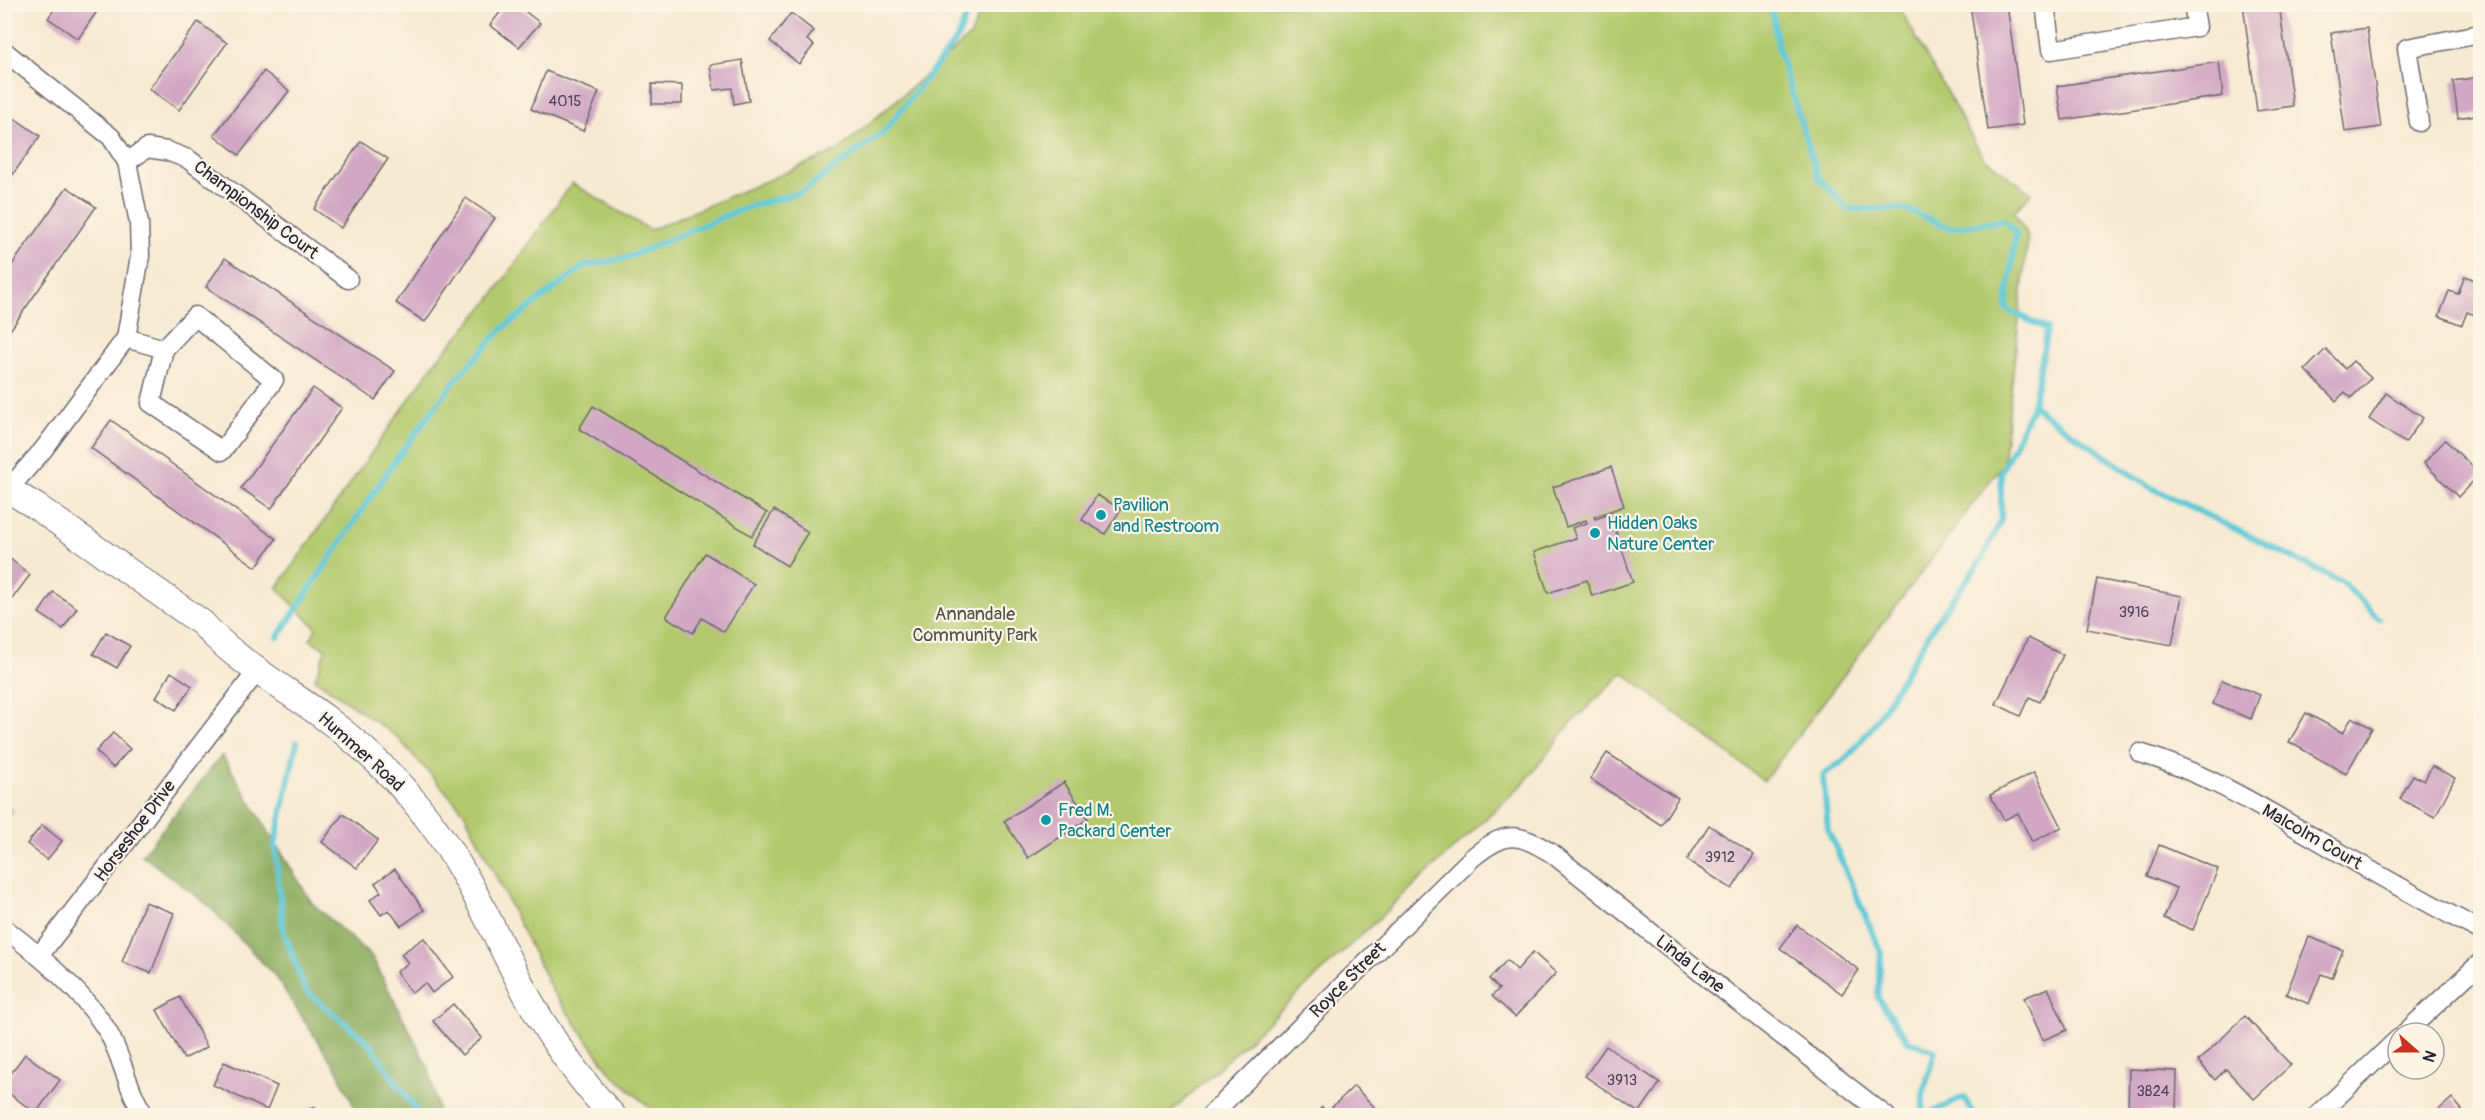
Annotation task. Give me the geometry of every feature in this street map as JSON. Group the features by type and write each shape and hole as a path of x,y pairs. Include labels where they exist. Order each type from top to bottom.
{"main road":[{"name":"Hummer Road","path":"6,490 38,507 202,623 220,643 326,719 395,779 429,819 458,861 526,994 559,1049 592,1093 613,1116"}],"street":[{"path":"2045,4 2051,50 2197,27 2193,4"},
{"path":"2419,122 2407,48 2481,34"},
{"path":"4,51 111,136 127,162 139,223 140,256 126,338 43,450 6,490"},
{"name":"Championship Court","path":"127,162 147,148 167,151 188,159 348,279"},
{"path":"195,316 274,380 222,451 151,403 164,349 195,316"},
{"path":"126,338 164,349"},
{"name":"Horseshoe Drive","path":"39,956 258,670"},
{"name":"Malcolm Court","path":"2140,753 2176,764 2219,783 2426,903 2481,930"},
{"name":"Linda Lane","path":"1487,845 1514,837 1527,838 1553,854 1886,1116"},
{"name":"Royce Street","path":"1210,1116 1487,845"},
{"path":"4,928 39,956 94,1012 109,1033 128,1087 145,1116"},
{"path":"2418,1021 2481,963"},
{"path":"2317,1116 2386,1051"}],"green space":[{"name":"Annandale Community Park","path":"983,5 1898,5 1983,157 2031,193 2014,212 2028,236 2003,464 1764,781 1623,673 1570,724 1525,782 1168,1115 658,1115 611,1073 553,992 464,812 397,737 315,679 326,649 310,640 316,628 277,588 435,362 488,302 572,183 650,230 839,150 971,35"},
{"path":"222,755 312,903 372,957 429,1069 439,1115 358,1115 337,1070 275,976 208,905 142,855"}],"building":[{"path":"58,4 102,4 78,39 48,18"},
{"path":"1970,4 2007,4 2023,125 1988,130"},
{"path":"2243,4 2279,4 2293,106 2257,111"},
{"path":"506,5 517,5 540,23 519,47 490,25"},
{"path":"791,13 814,31 807,40 814,45 799,64 770,41"},
{"path":"198,22 227,43 179,110 149,89"},
{"path":"2367,28 2381,127 2345,132 2331,33"},
{"path":"742,60 749,101 734,104 732,88 714,90 710,65"},
{"path":"2219,62 2223,96 2062,120 2057,86"},
{"path":"264,71 289,91 239,155 214,135"},
{"path":"546,71 599,92 583,131 531,109"},
{"path":"2480,77 2480,114 2458,118 2453,81"},
{"path":"652,84 682,85 682,104 652,104"},
{"path":"4,111 40,136 4,187"},
{"path":"361,141 388,159 341,228 314,209"},
{"path":"67,187 96,207 4,339 4,276"},
{"path":"466,198 495,218 425,322 396,303"},
{"path":"225,258 395,371 375,400 206,287"},
{"path":"2465,276 2480,282 2480,317 2467,312 2462,325 2439,316 2449,291 2458,294"},
{"path":"2326,349 2345,369 2353,361 2371,378 2351,398 2345,392 2336,401 2305,370"},
{"path":"313,388 342,408 271,509 241,488"},
{"path":"2386,393 2423,418 2405,443 2369,419"},
{"path":"593,406 767,513 752,536 579,429"},
{"path":"111,420 276,539 256,567 91,448"},
{"path":"2445,440 2480,474 2458,497 2424,463"},
{"name":"Hidden Oaks Nature Center","path":"1611,467 1624,506 1594,517 1595,519 1610,514 1633,582 1592,596 1587,580 1548,593 1534,552 1576,538 1572,528 1587,523 1586,520 1566,527 1553,487"},
{"name":"Pavilion and Restroom","path":"1097,495 1121,509 1105,534 1082,520"},
{"path":"774,510 808,532 787,566 753,544"},
{"path":"705,553 754,584 724,632 702,618 693,633 666,617"},
{"path":"9,558 30,575 9,603 4,600 4,563"},
{"path":"2097,579 2182,596 2172,645 2087,629"},
{"path":"53,592 77,608 63,629 39,613"},
{"path":"106,632 130,646 117,668 93,654"},
{"path":"2028,638 2063,655 2040,702 2029,697 2020,716 1996,704"},
{"path":"171,672 192,686 176,710 156,697"},
{"path":"2222,680 2260,695 2251,719 2213,704"},
{"path":"2306,713 2343,733 2352,717 2372,728 2346,774 2289,742"},
{"path":"113,733 130,749 113,768 96,751"},
{"path":"1607,753 1678,798 1661,825 1590,779"},
{"path":"2432,766 2455,778 2435,817 2400,799 2413,775 2424,781"},
{"path":"2034,772 2062,827 2032,842 2018,813 2004,820 1990,795"},
{"name":"Fred M. Packard Center","path":"1064,782 1088,819 1028,858 1004,821"},
{"path":"4,805 13,811 4,822"},
{"path":"343,814 378,840 357,868 322,842"},
{"path":"42,825 62,841 47,860 27,844"},
{"path":"1709,825 1754,855 1732,889 1687,860"},
{"path":"2159,845 2218,869 2193,930 2164,918 2176,888 2147,876"},
{"path":"395,869 424,910 401,926 389,910 381,915 370,900 381,892 375,883"},
{"path":"145,902 174,913 151,973 122,962"},
{"path":"1797,925 1859,970 1842,994 1780,948"},
{"path":"2309,937 2343,950 2332,978 2321,974 2309,1004 2286,994"},
{"path":"424,938 453,977 432,993 425,983 412,993 396,972 408,963 401,954"},
{"path":"1533,952 1556,973 1515,1017 1492,996 1499,989 1489,979 1507,960 1517,970"},
{"path":"2048,988 2067,1030 2043,1040 2024,998"},
{"path":"180,997 207,1047 184,1059 157,1010"},
{"path":"453,1004 482,1038 462,1055 433,1021"},
{"path":"2245,1016 2291,1065 2254,1099 2226,1069 2215,1080 2198,1061"},
{"path":"1606,1046 1660,1083 1639,1113 1585,1076"},
{"path":"25,1054 60,1080 36,1113 4,1090 4,1083"},
{"path":"224,1062 277,1086 267,1110 213,1085"},
{"path":"2129,1069 2177,1071 2176,1112 2128,1111"},
{"path":"1354,1086 1383,1116 1314,1116 1322,1107 1327,1112"},
{"path":"2452,1098 2467,1116 2432,1116"},
{"path":"315,1107 318,1116 294,1116 294,1115"}],"waterway":[{"path":"278,637 394,462 458,377 502,329 584,266 626,258 744,208 802,192 884,132 957,39 971,4"},
{"path":"1671,4 1675,10 1706,4"},
{"path":"1771,4 1779,52 1818,177 1848,209 1905,209 1950,228 2004,220 2016,232 2006,309 2047,329 2033,406 2148,486 2342,582 2379,619"},
{"path":"1923,1116 1923,1094 1935,1051 1908,1041 1878,998 1881,952 1828,830 1823,775 1847,758 1873,726 1936,622 1982,559 2001,520 2001,472 2033,406"},
{"path":"297,742 275,844 283,929 305,990 369,1043 420,1116"},
{"path":"1924,1116 1964,1097 1974,1116"}],"place":[{"name":"Pavilion and Restroom","path":"1101,515"},
{"name":"Hidden Oaks Nature Center","path":"1595,533"},
{"name":"Fred M. Packard Center","path":"1046,820"}]}
